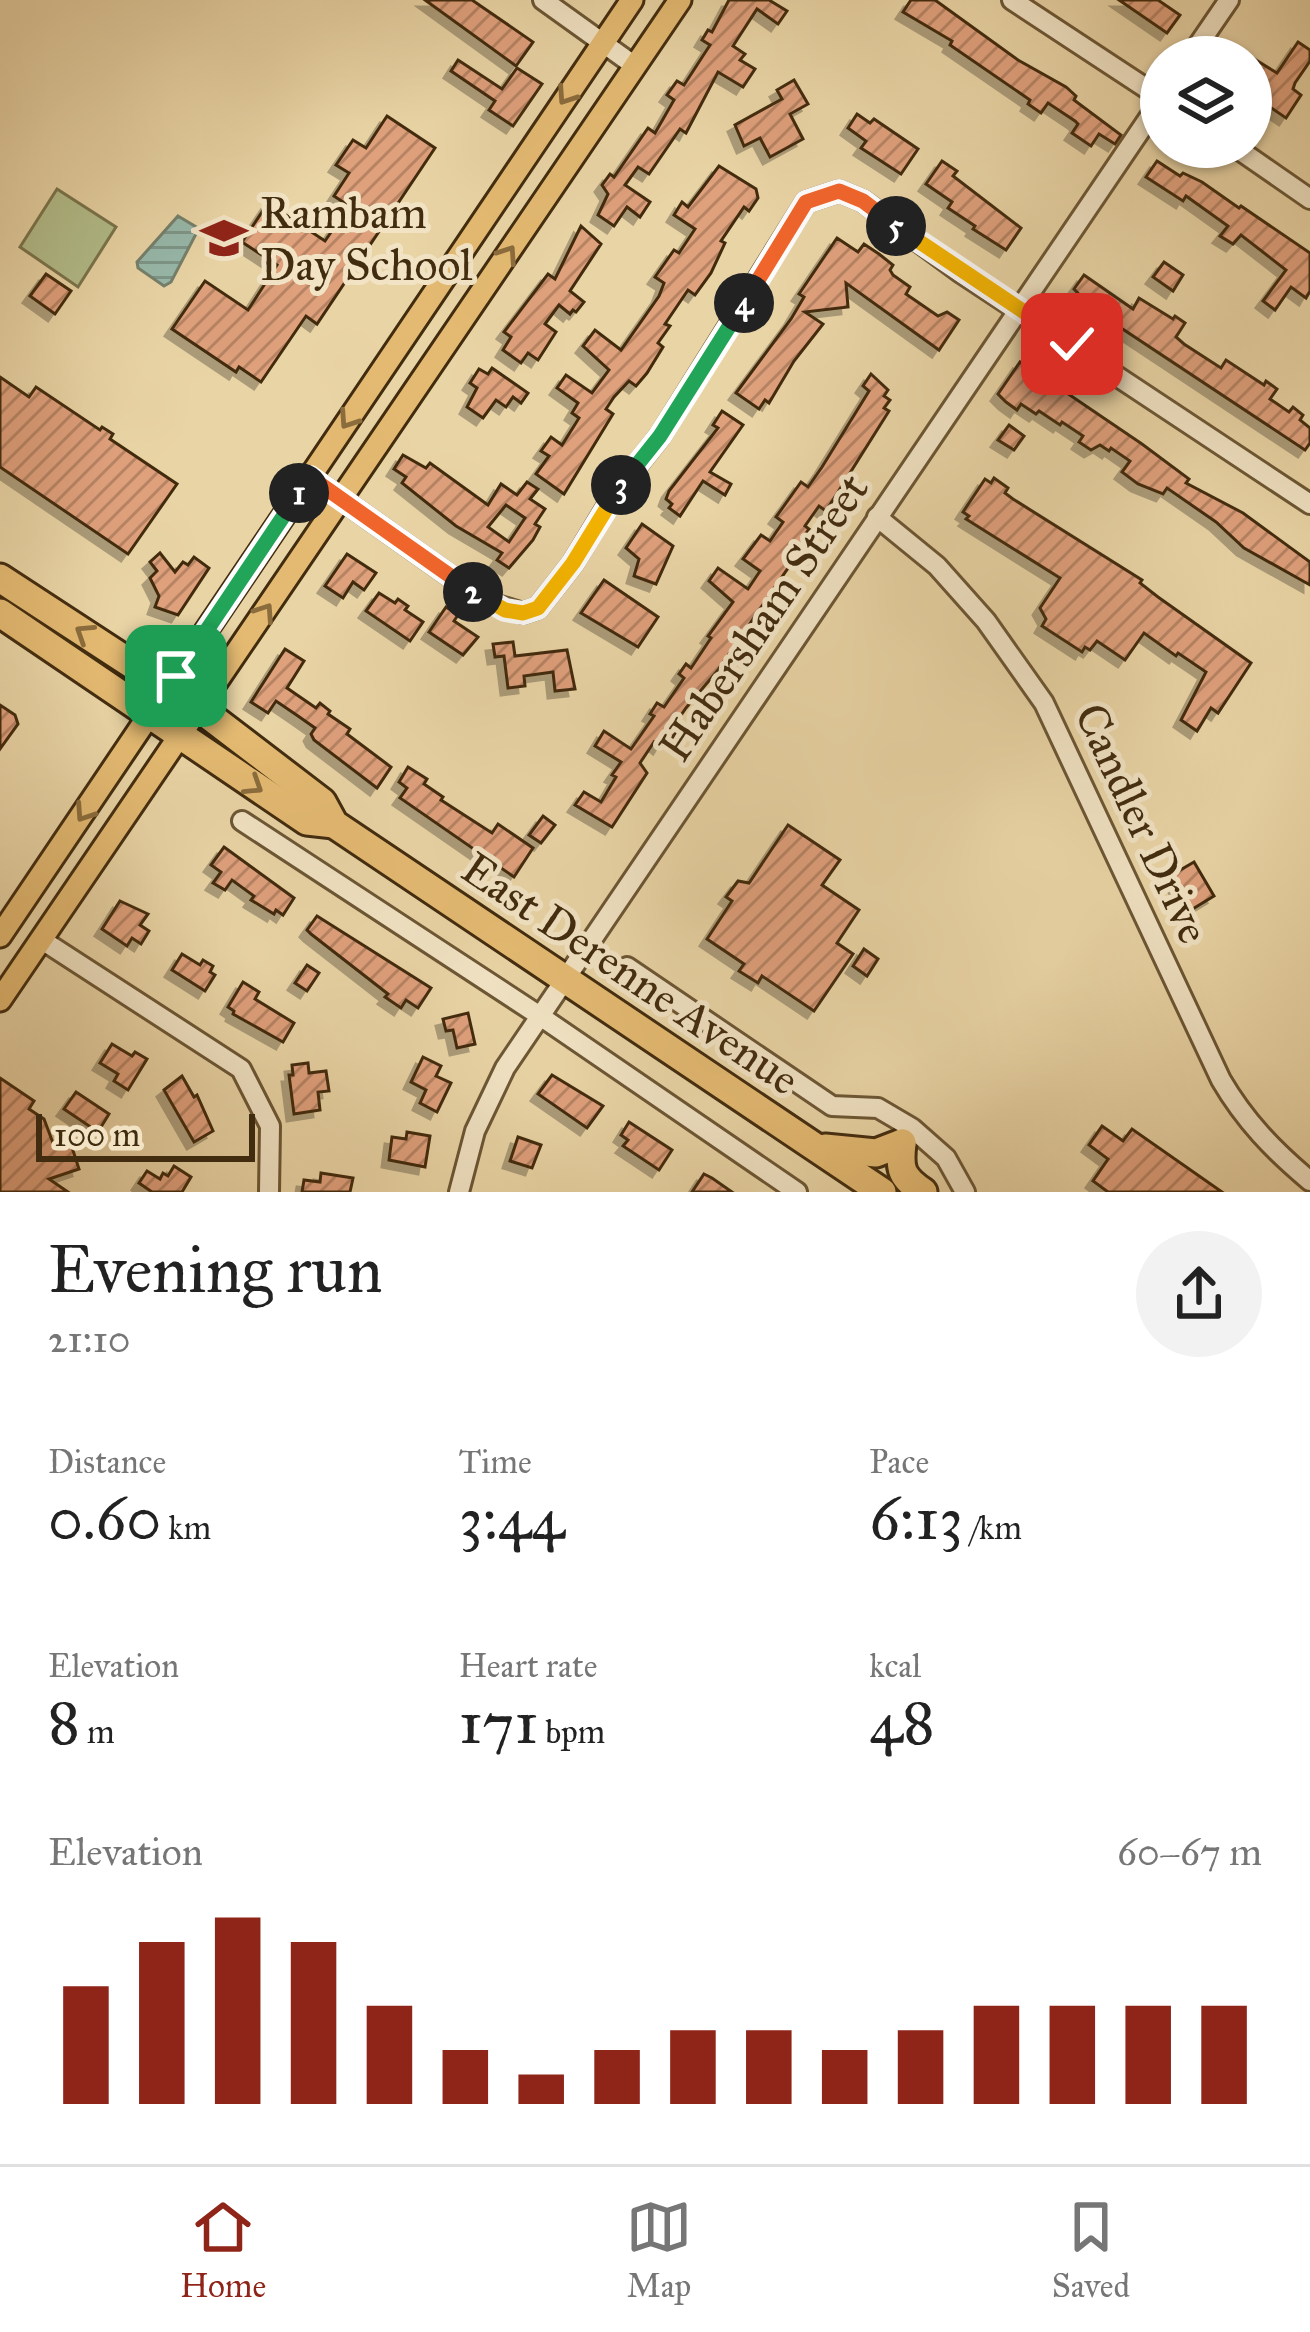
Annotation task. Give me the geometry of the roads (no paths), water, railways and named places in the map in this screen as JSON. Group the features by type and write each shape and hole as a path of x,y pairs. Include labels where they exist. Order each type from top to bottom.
{"highway":[{"name":"East Derenne Avenue","path":"0,578 199,708 322,802 334,824"},
{"name":"East Derenne Avenue","path":"0,613 307,821 334,824 882,1192"},
{"path":"815,1147 876,1153 902,1143 899,1169 922,1192"}],"main road":[{"path":"4,922 150,716 632,0"},
{"path":"0,1000 680,0"}],"street":[{"path":"543,0 635,66"},
{"path":"1012,0 1140,85"},
{"path":"1204,36 1229,0"},
{"name":"Habersham Street","path":"459,1192 490,1098 540,1016 1140,130"},
{"path":"1265,168 1310,199"},
{"path":"310,477 487,602 523,613 538,608 660,436 806,202 839,191 863,201 961,273 1310,504"},
{"name":"Candler Drive","path":"877,517 937,566 986,621 1044,703 1221,1080 1242,1116 1310,1180"},
{"path":"242,820 797,1192"},
{"path":"42,940 241,1069 269,1126 269,1192"},
{"path":"627,967 832,1106 878,1108 912,1128 946,1158 965,1192"}],"place":[{"name":"Rambam Day School","path":"224,238"}]}
